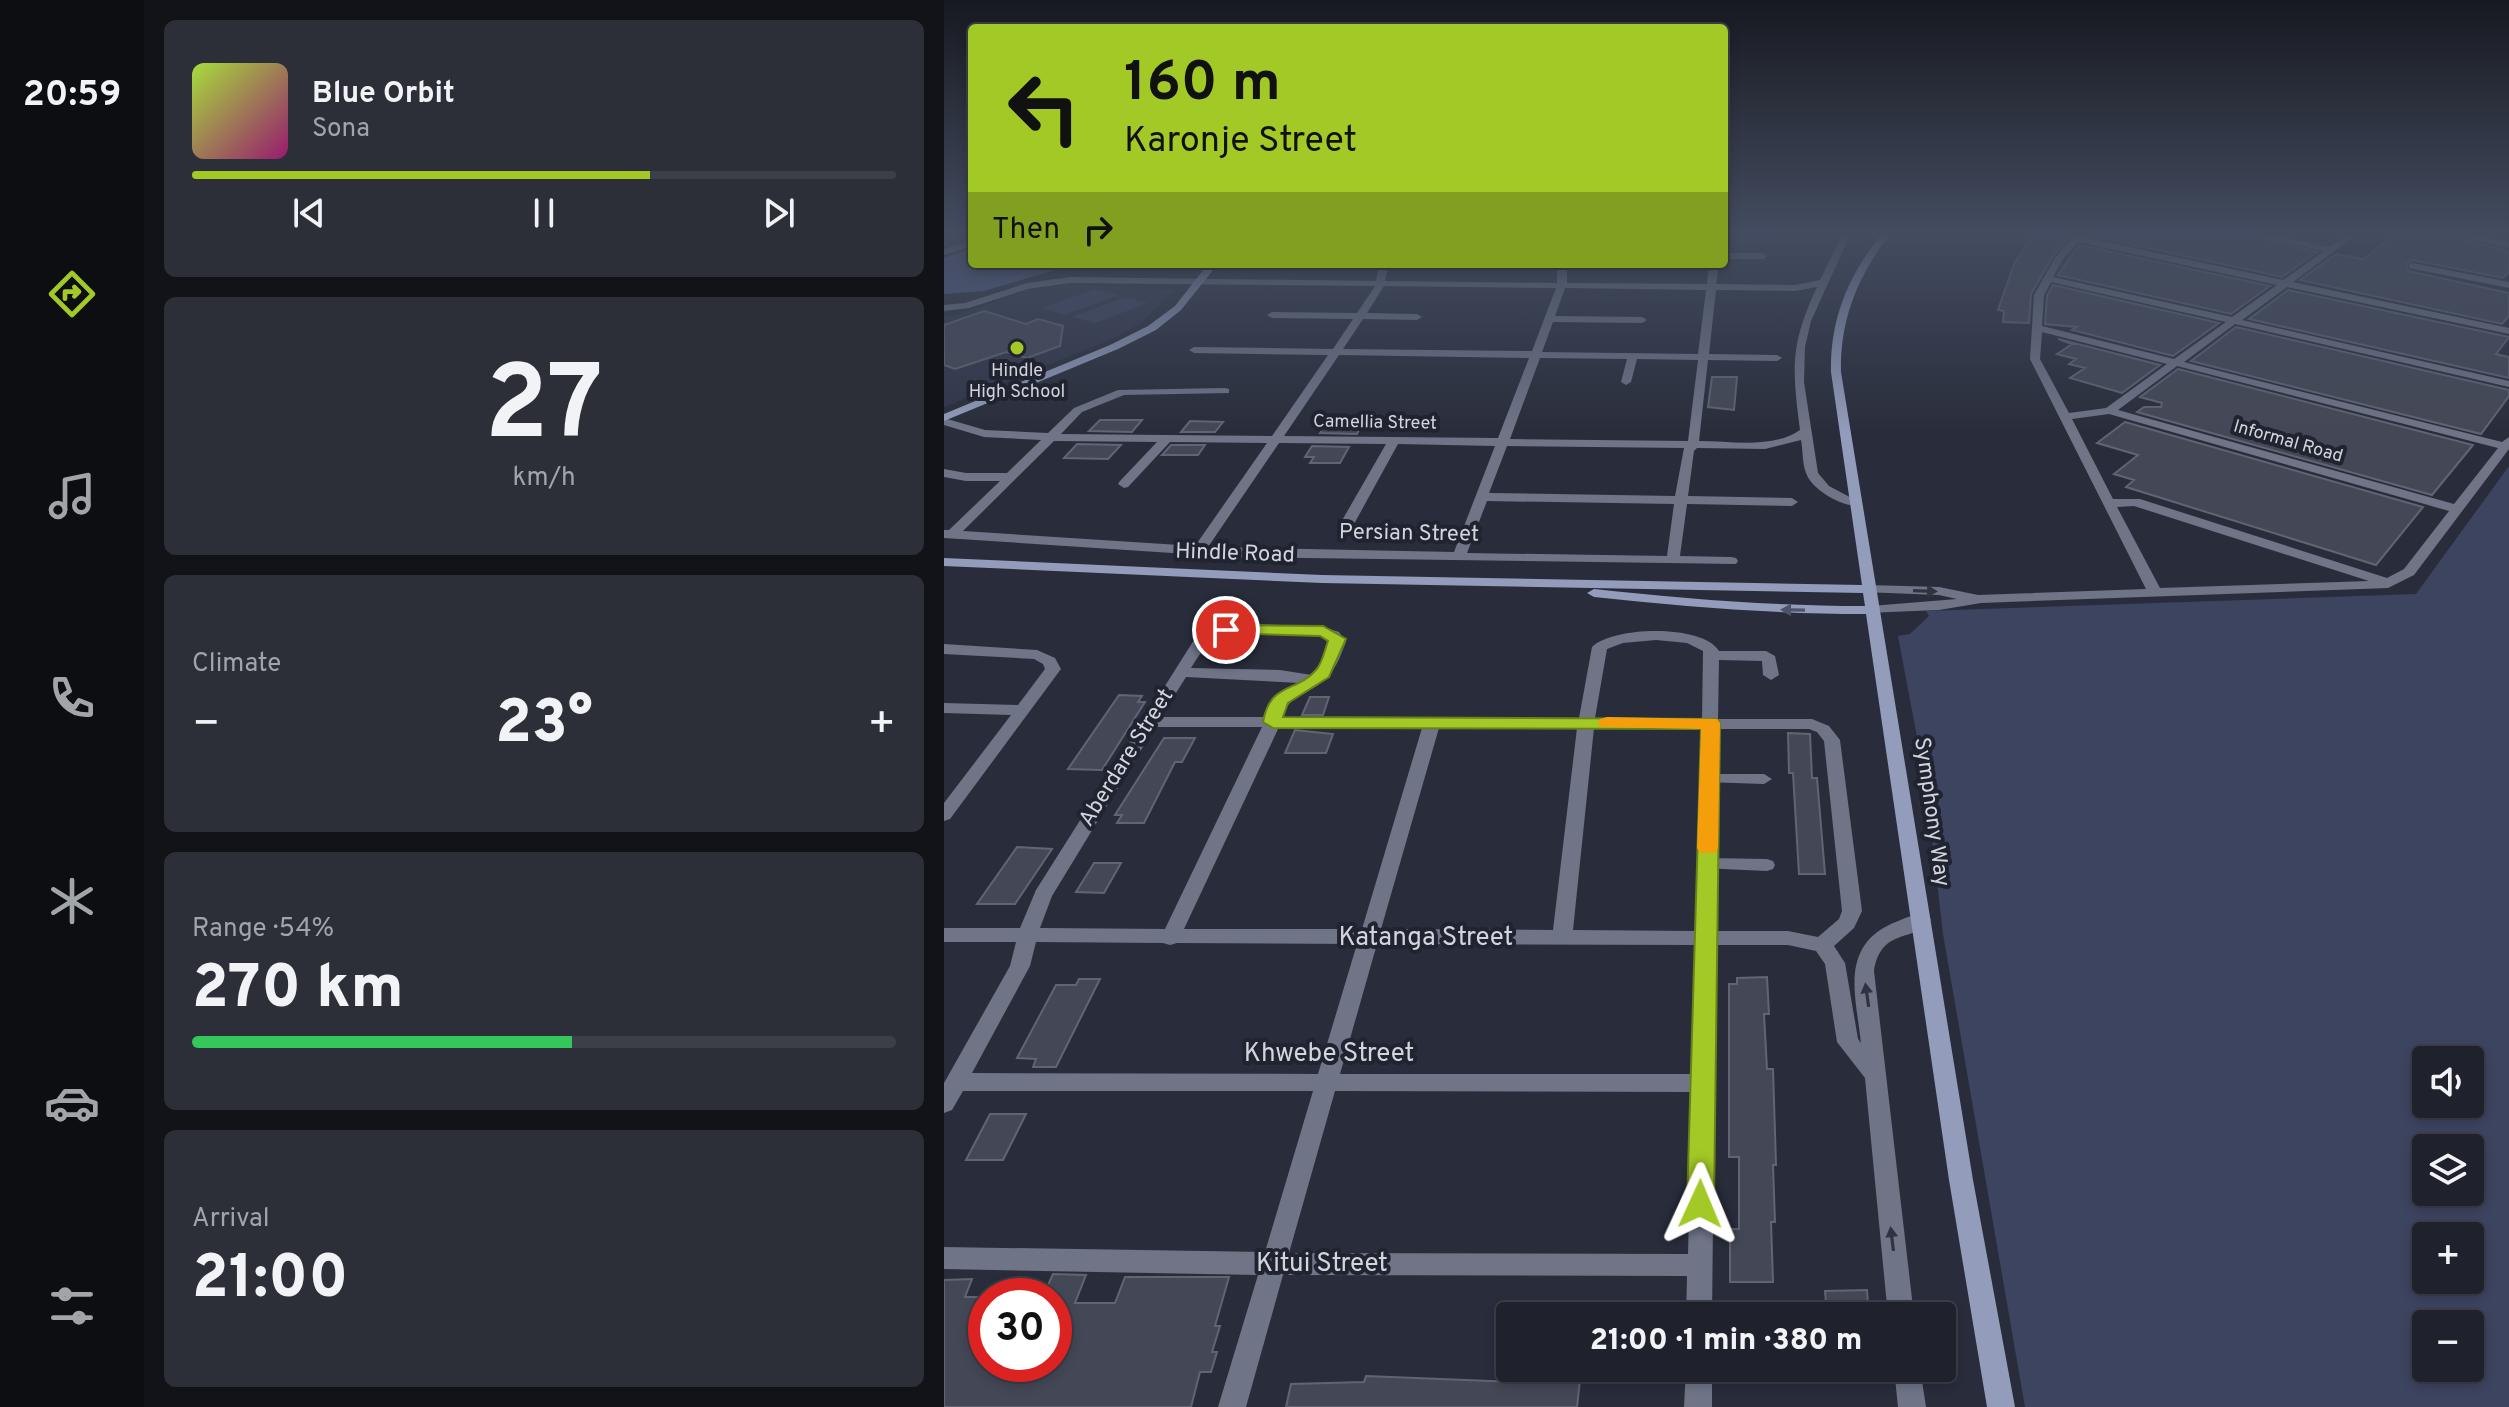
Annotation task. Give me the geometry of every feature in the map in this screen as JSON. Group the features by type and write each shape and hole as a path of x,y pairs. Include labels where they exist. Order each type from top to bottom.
{"main road":[{"path":"944,419 1152,328 1184,301"},
{"name":"Symphony Way","path":"1846,301 1835,337 1836,372 1871,610 1898,756 1921,920 2001,1407"},
{"name":"Hindle Road","path":"944,560 1185,574 1868,589"},
{"name":"Hindle Road","path":"1476,582 1695,604 1788,610 1871,610"}],"street":[{"path":"944,308 982,301"},
{"path":"1199,551 1370,301"},
{"path":"1459,557 1556,301"},
{"path":"1673,560 1688,451 1693,445 1709,301"},
{"path":"1814,301 1800,347 1799,382 1804,432 1816,482 1855,503"},
{"path":"2039,301 2035,359 2156,594"},
{"path":"2148,301 2509,384"},
{"name":"Informal Road","path":"2109,411 2261,301"},
{"path":"2367,301 2509,331"},
{"path":"1272,315 1417,317"},
{"path":"1550,319 1642,320"},
{"path":"1871,610 1939,606 1981,599 2373,587 2391,583 2409,572 2507,444 2038,328"},
{"path":"1194,350 1777,358"},
{"path":"1626,382 1633,356"},
{"path":"948,534 1078,410 1122,392 1225,391"},
{"name":"Informal Road","path":"2065,417 2109,411 2457,509"},
{"name":"Camellia Street","path":"944,419 984,433 1050,437 1693,445 1775,444 1793,440 1804,432"},
{"path":"1124,484 1167,438"},
{"path":"1347,524 1394,441"},
{"path":"944,473 966,477 1011,477"},
{"path":"1482,497 1792,502"},
{"path":"2109,503 2135,502 2391,583"},
{"name":"Persian Street","path":"948,534 1199,551 1731,561"},
{"path":"1868,589 1939,591 1981,599"},
{"name":"Aberdare Street","path":"944,1104 1020,966 1033,916 1043,895 1199,643 1219,631 1323,631 1334,635 1338,642 1323,673 1281,699 1274,710 1273,722 1170,938"},
{"path":"1562,938 1586,723 1598,653 1610,639 1687,638 1707,645 1711,655 1711,723 1699,1302"},
{"path":"944,649 1037,655 1050,661 1051,673 944,815"},
{"path":"1711,655 1766,656 1770,659 1771,675"},
{"path":"1180,672 1315,680"},
{"path":"944,708 1023,710"},
{"path":"1149,722 1805,723 1818,726 1829,734 1852,911 1847,923 1822,945 1835,963 1848,1042 1873,1073"},
{"path":"1232,1407 1432,722"},
{"path":"1899,1302 1873,1073 1874,1047 1865,959 1880,937 1921,920"},
{"name":"Katanga Street","path":"944,935 1788,938 1822,945"},
{"name":"Khwebe Street","path":"957,1082 1702,1083"},
{"name":"Kitui Street","path":"944,1258 1274,1264 1700,1265"},
{"path":"1698,1407 1699,1382"},
{"path":"1909,1382 1912,1407"}],"lane":[{"path":"1021,373 1038,379"},
{"path":"1710,779 1764,779"},
{"path":"1707,864 1767,865"}],"shaded area":[{"name":"Hindle High School","path":"997,301 1163,301 1142,322 1117,337 944,407 944,315 951,317"},
{"path":"1062,301 1103,301 1065,315 1042,308"},
{"path":"1115,301 1148,303 1095,323 1072,317"},
{"path":"2509,466 2509,1407 2025,1407 1943,934 1926,785 1898,636 1910,634 1929,616 1926,611 2416,594"}],"building":[{"path":"2001,301 2031,301 2029,323 2003,322 2004,311 1998,310"},
{"path":"2047,301 2121,301 2219,323 2173,356 2072,330 2077,327 2045,324"},
{"path":"2172,301 2250,301 2231,314"},
{"path":"2274,301 2338,301 2509,337 2496,354 2509,357 2509,378 2249,319"},
{"path":"2395,301 2509,301 2509,316 2502,324"},
{"path":"984,311 1026,324 1038,319 1063,326 1060,346 1027,358 1006,352 955,369 944,365 944,325"},
{"path":"2236,327 2509,390 2509,396 2481,434 2191,361"},
{"path":"2058,339 2160,365 2122,393 2070,378 2085,368 2069,364 2076,359 2057,354 2072,344"},
{"path":"2178,369 2473,445 2432,495 2137,412 2144,407 2161,407 2162,403 2140,397"},
{"path":"1712,377 1737,377 1734,410 1708,407"},
{"path":"1100,420 1142,420 1132,432 1089,431"},
{"path":"1190,421 1223,422 1215,432 1181,432"},
{"path":"2125,422 2423,507 2376,565 2126,487 2134,480 2114,474 2138,455 2097,443"},
{"path":"1327,423 1362,423 1357,434 1320,433"},
{"path":"1077,444 1121,445 1108,459 1064,458"},
{"path":"1171,445 1205,445 1198,455 1162,455"},
{"path":"1312,446 1349,447 1340,463 1310,463 1314,457 1305,457"},
{"path":"1119,695 1142,696 1138,702 1145,702 1102,770 1068,769"},
{"path":"1310,697 1329,697 1323,715 1302,715"},
{"path":"1295,730 1333,734 1326,753 1285,753"},
{"path":"1788,733 1810,734 1812,778 1817,778 1825,874 1799,874"},
{"path":"1164,738 1195,738 1182,762 1175,762 1144,823 1117,823 1122,815 1115,815"},
{"path":"1017,847 1052,849 1015,904 977,904"},
{"path":"1094,863 1121,863 1104,893 1076,892"},
{"path":"1767,977 1769,1014 1764,1014 1767,1069 1773,1069 1776,1165 1773,1165 1775,1222 1771,1222 1773,1282 1730,1282 1730,1229 1739,1229 1739,1157 1729,1157 1729,984 1737,984 1737,978"},
{"path":"1079,979 1100,979 1056,1067 1033,1067 1036,1059 1017,1058 1056,985 1076,985"},
{"path":"990,1114 1026,1114 1003,1160 966,1160"},
{"path":"1053,1274 1086,1275 1075,1303 1115,1303 1125,1277 1229,1277 1215,1326 1220,1326 1212,1352 1217,1352 1211,1372 1200,1372 1191,1407 944,1407 944,1280 968,1279 965,1297 968,1297 968,1382 1072,1382 1072,1278 1051,1278"},
{"path":"1867,1290 1868,1302 1826,1302 1825,1291"},
{"path":"1366,1376 1580,1382 1577,1407 1286,1407 1291,1384 1364,1382"}],"slow traffic":[{"path":"1607,723 1711,723 1707,848"}],"place":[{"name":"Hindle High School","path":"1017,348"}],"route":[{"path":"1226,630 1323,631 1337,639 1323,673 1281,699 1274,710 1273,722 1711,723 1700,1204"}]}
